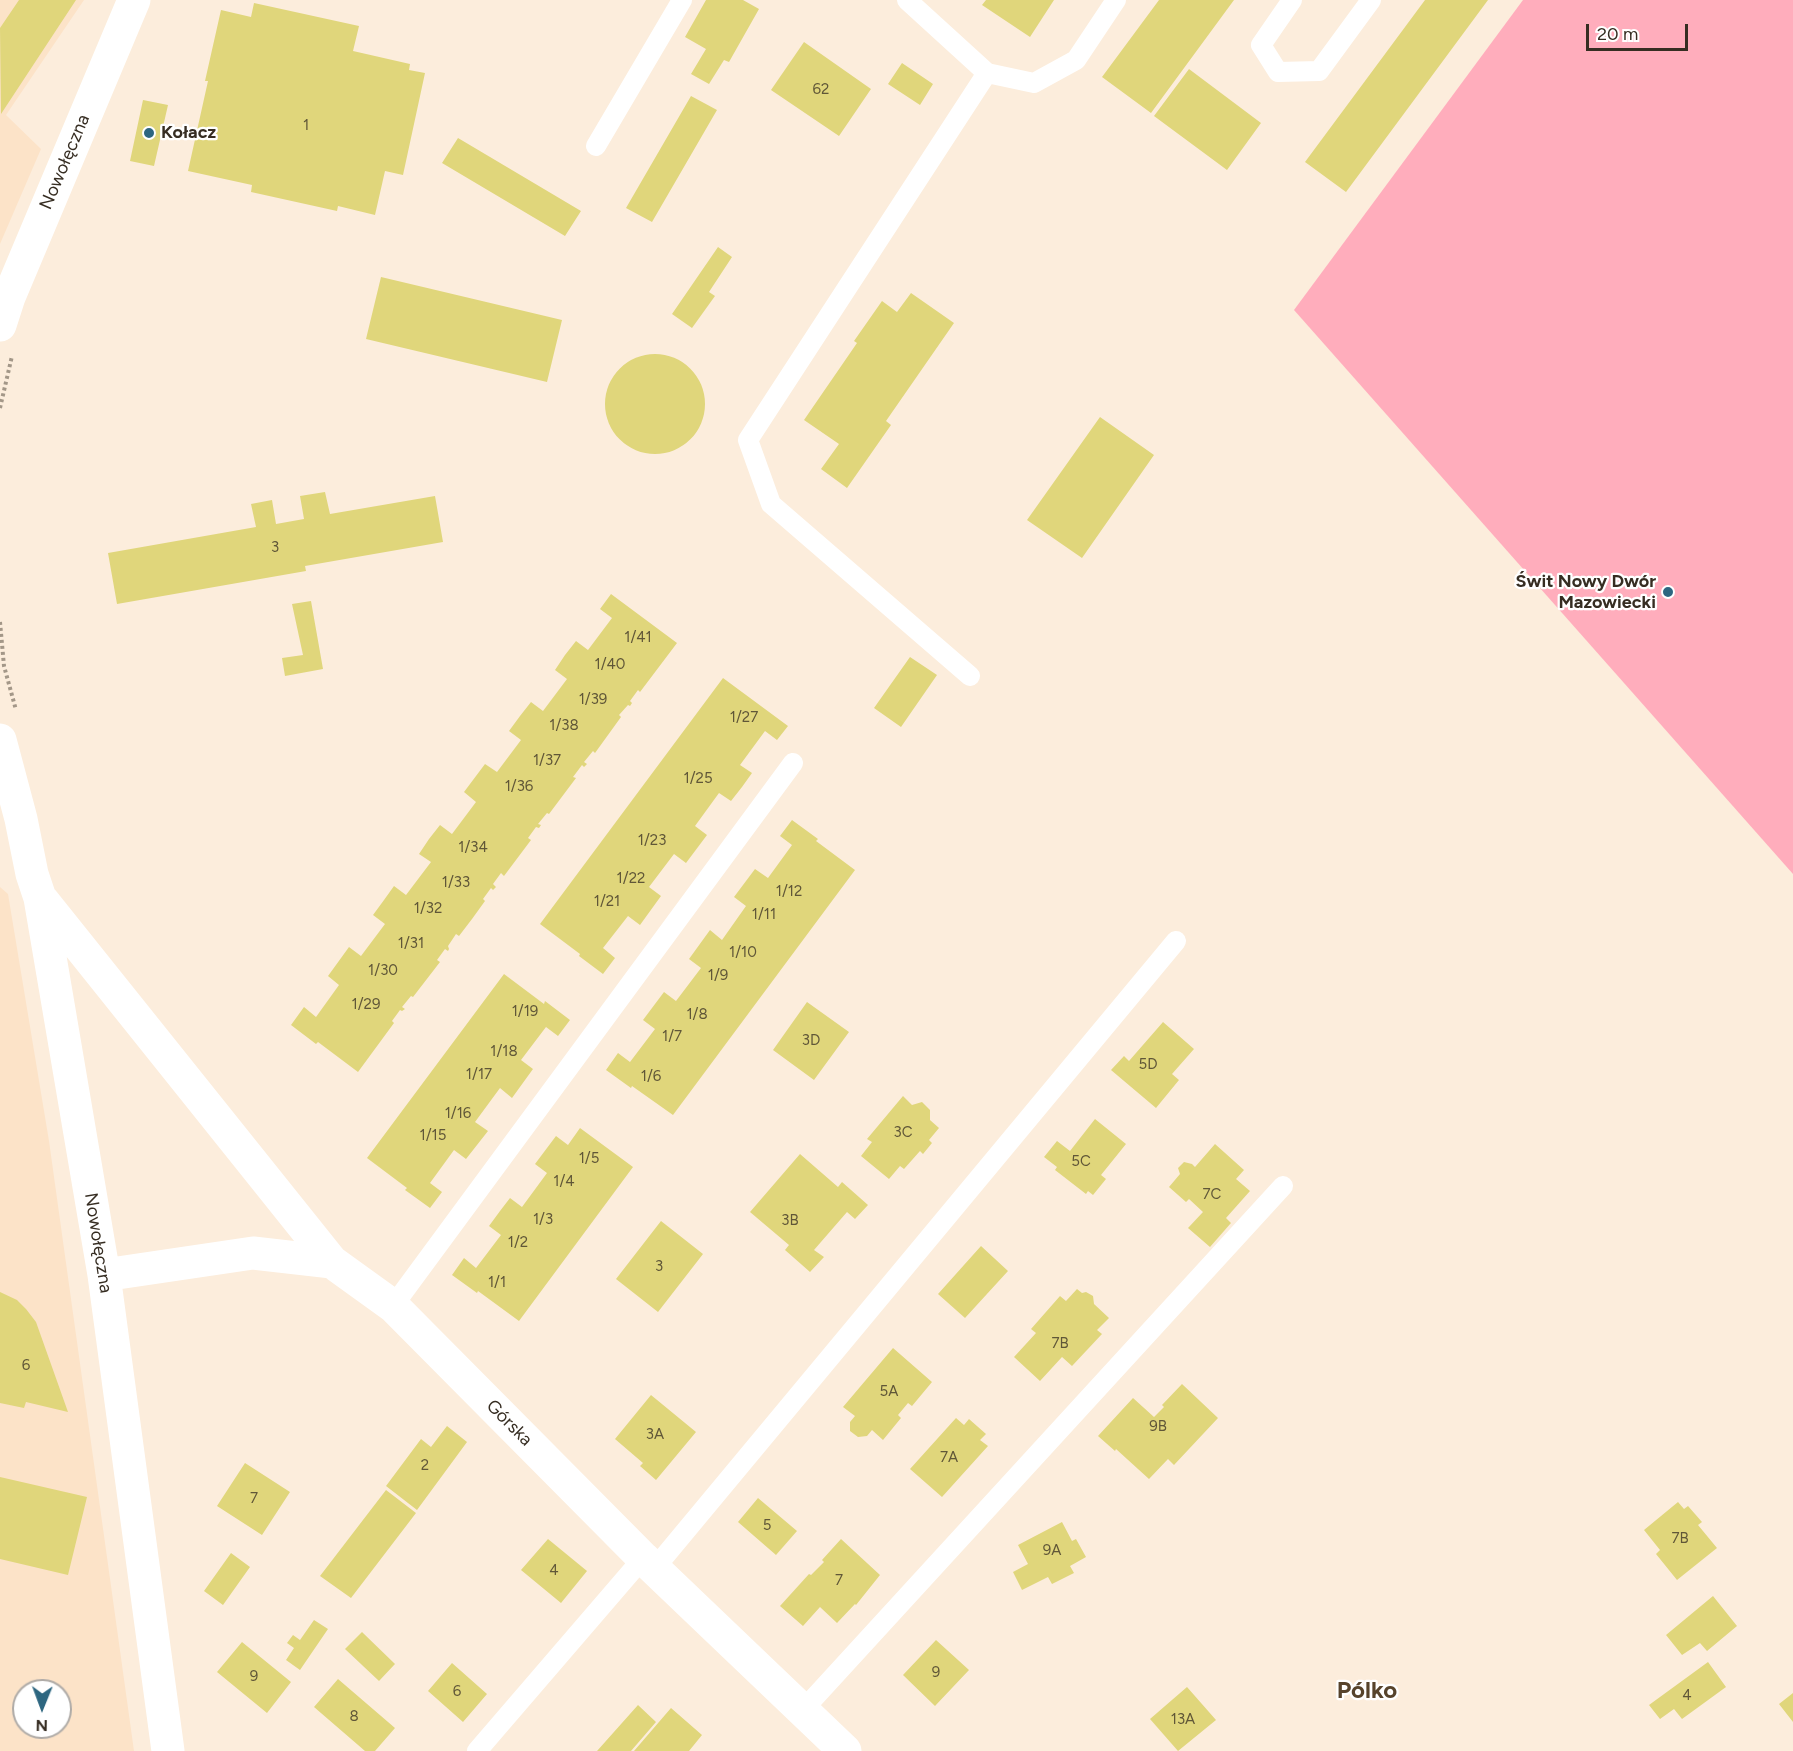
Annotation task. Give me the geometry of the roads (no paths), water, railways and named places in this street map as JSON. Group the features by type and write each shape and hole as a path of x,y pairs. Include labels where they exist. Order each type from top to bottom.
{"street":[{"name":"Nowołęczna","path":"0,325 9,297 134,0"},
{"name":"Nowołęczna","path":"0,740 10,822 40,898 104,1275 168,1751"},
{"path":"40,898 332,1262"},
{"name":"Górska","path":"104,1275 253,1252 332,1262 393,1306 649,1563 845,1751"}],"lane":[{"path":"596,146 682,0"},
{"path":"907,0 987,73 1034,83 1076,60 1116,0"},
{"path":"1292,0 1261,45 1278,72 1318,71 1371,0"},
{"path":"970,676 771,504 748,440 987,73"},
{"path":"393,1306 793,763"},
{"path":"477,1751 649,1563 1176,941"},
{"path":"802,1711 1283,1186"}],"place":[{"name":"Kołacz","path":"149,133"},
{"name":"Świt Nowy Dwór Mazowiecki","path":"1668,592"}],"district":[{"name":"Pólko","path":"1367,1691"}]}
